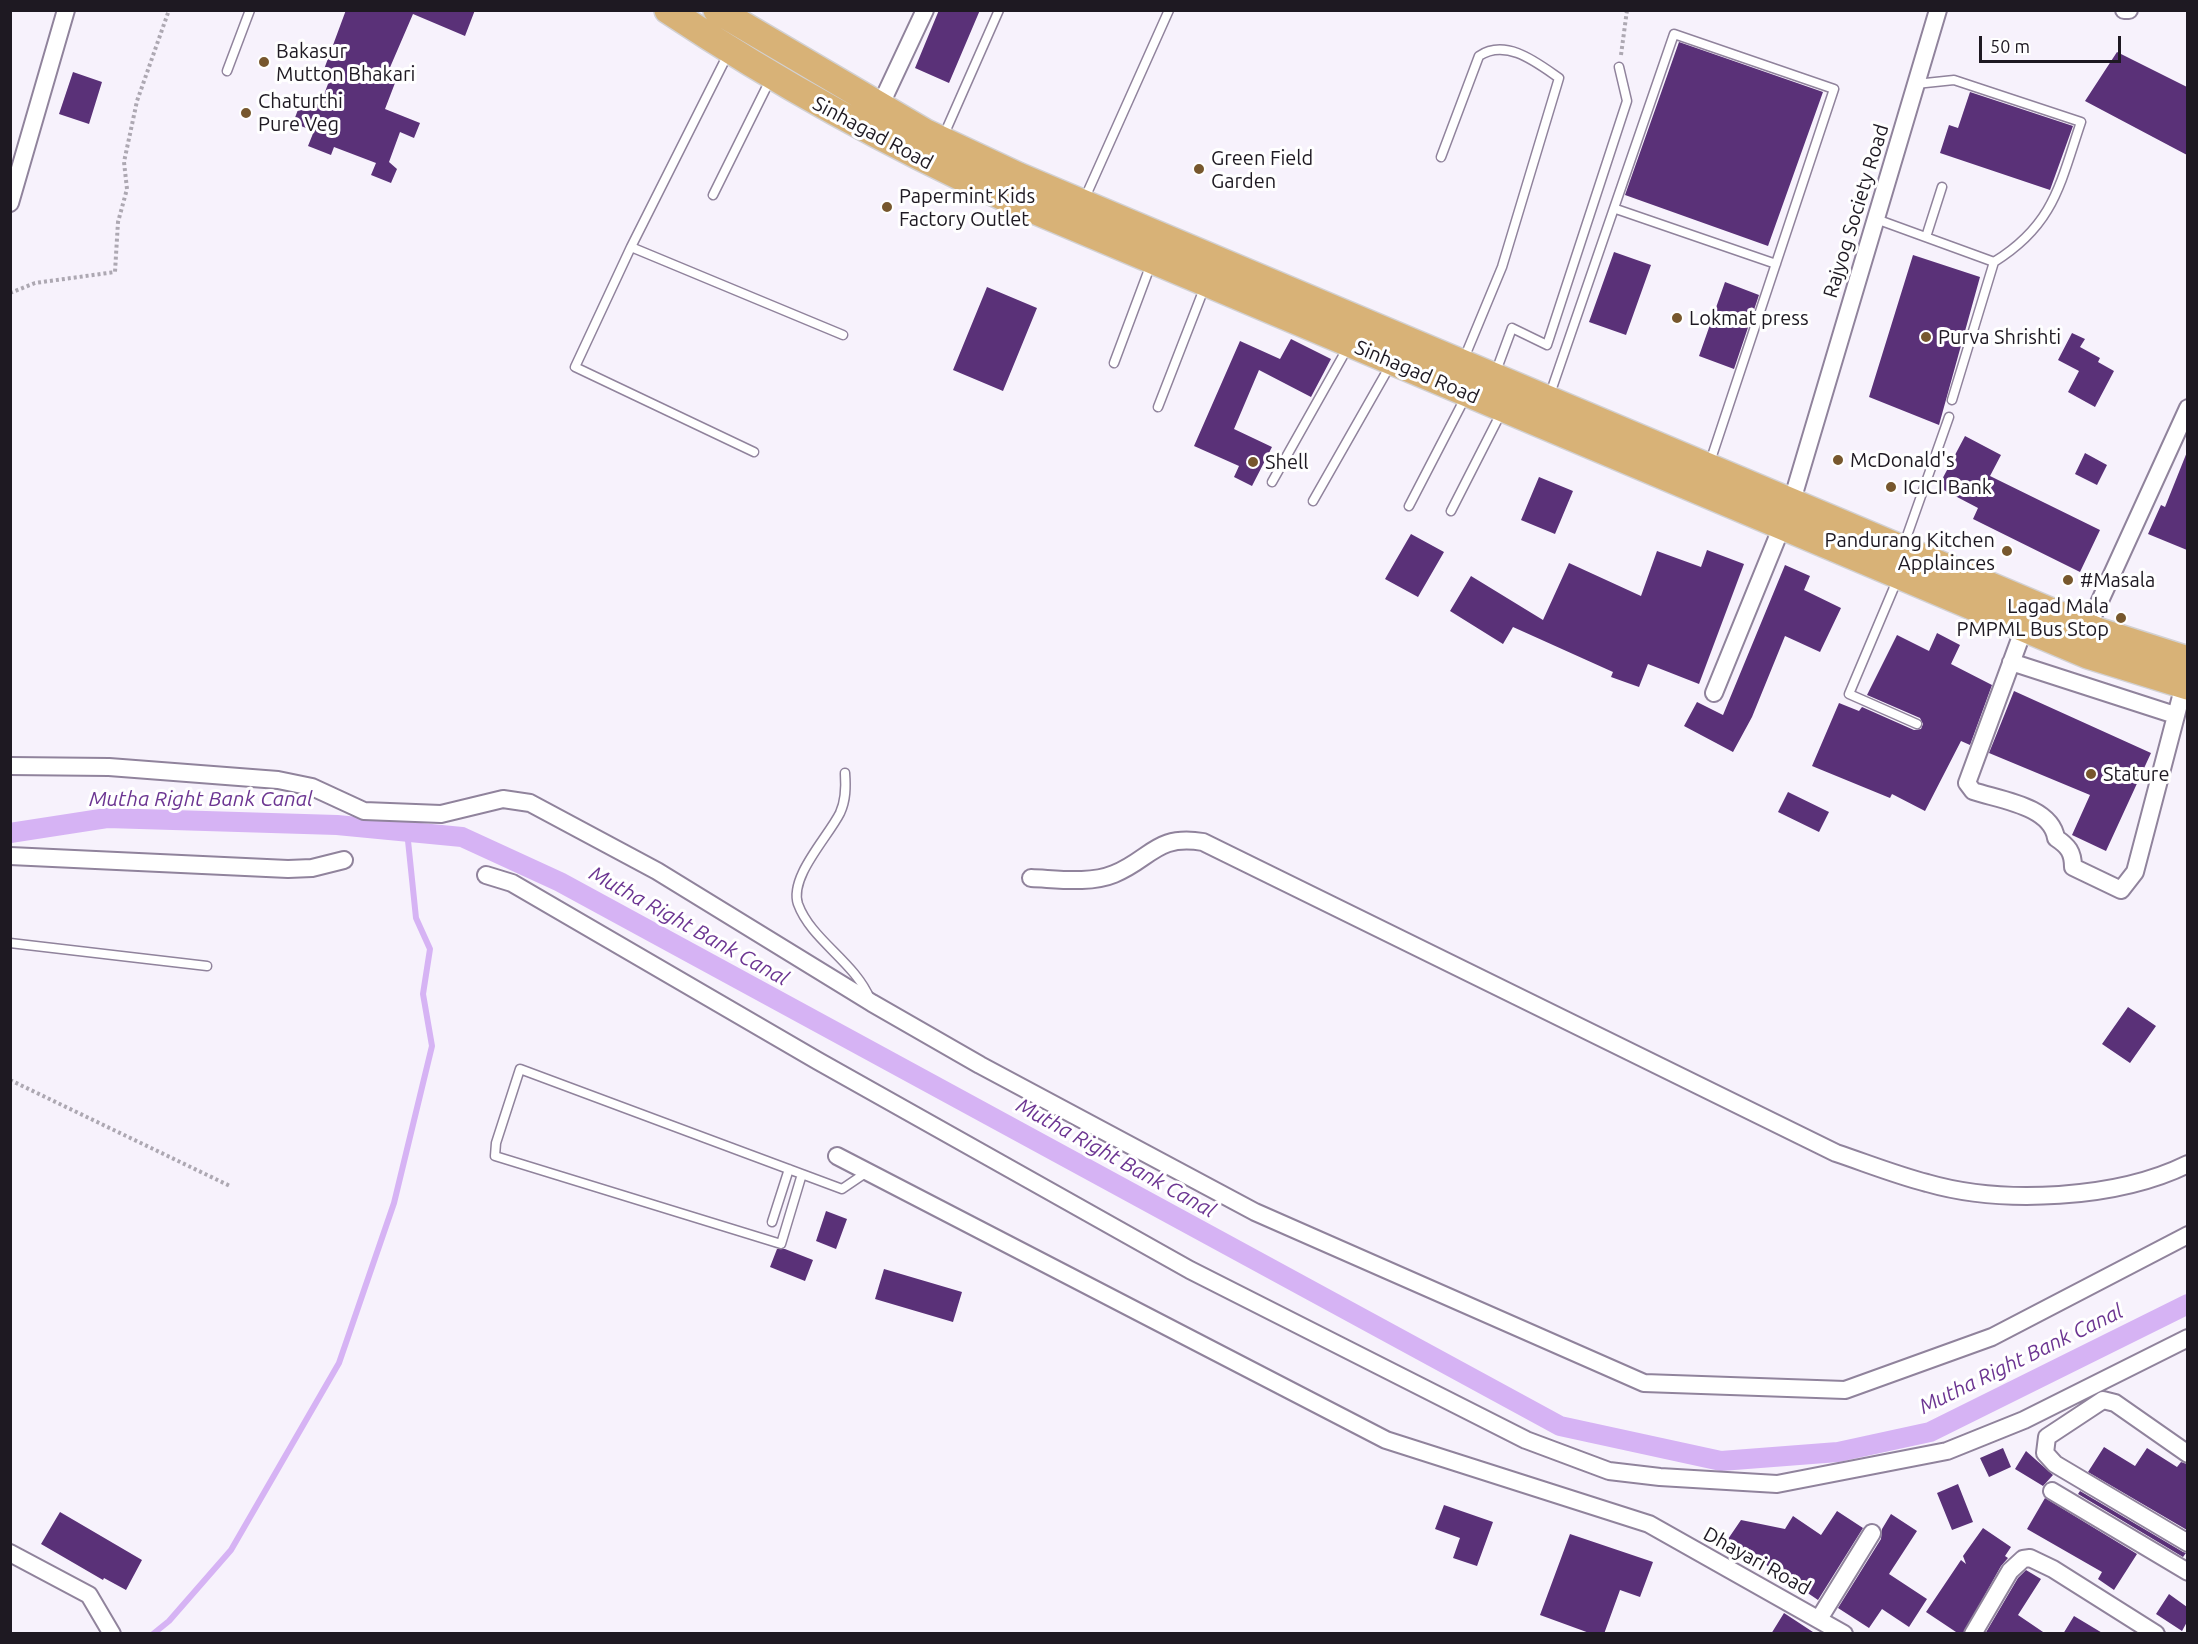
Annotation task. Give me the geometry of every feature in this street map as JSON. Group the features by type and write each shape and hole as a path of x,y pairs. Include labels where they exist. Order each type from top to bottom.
{"main road":[{"name":"Sinhagad Road","path":"668,10 771,77 913,155 1013,188 1083,203 1462,364 1487,395 1547,400 1708,469 1786,515"},
{"name":"Sinhagad Road","path":"717,10 941,141 1013,188 1152,260 1350,344 1487,395 1900,563 2088,627 2186,677"},
{"name":"Sinhagad Road","path":"1900,563 2024,628 2088,655 2186,677"}],"street":[{"path":"10,203 66,10"},
{"path":"880,106 925,10"},
{"name":"Rajyog Society Road","path":"1714,693 1786,515 1938,10"},
{"path":"2088,627 2187,408"},
{"path":"2024,628 1967,783 1973,791 2043,815 2054,827 2056,838 2070,851 2073,867 2121,890 2135,873 2186,677"},
{"path":"2011,662 2175,715"},
{"path":"10,766 109,767 278,780 312,787 364,811 441,814 502,799 530,803 657,871 872,1003 980,1065 1255,1212 1644,1383 1845,1390 1992,1337 2187,1235"},
{"path":"1031,878 1098,879 1115,874 1166,843 1184,839 1203,842 1836,1153 1928,1184 1993,1195 2081,1192 2133,1186 2187,1164"},
{"path":"10,856 288,868 312,868 344,860"},
{"path":"486,875 512,883 818,1062 1191,1270 1526,1440 1609,1471 1660,1477 1777,1484 1947,1451 2024,1420 2187,1338"},
{"name":"Dhayari Road","path":"837,1156 1386,1440 1649,1524 1844,1634"},
{"path":"2187,1454 2115,1403 2103,1400 2047,1437 2045,1453 2055,1464 2187,1543"},
{"path":"2052,1491 2187,1572"},
{"path":"1819,1619 1872,1533"},
{"path":"10,1553 89,1596 112,1634"},
{"path":"1973,1634 2010,1571 2017,1564 2030,1558 2053,1569 2152,1632"}],"lane":[{"path":"227,71 250,10"},
{"path":"941,141 999,10"},
{"path":"1083,203 1169,10"},
{"path":"1547,400 1616,209 1674,34 1834,89 1708,469"},
{"path":"1441,157 1479,56 1484,52 1490,48 1506,49 1533,60 1559,78 1502,267 1462,364"},
{"path":"730,51 631,248 575,367 754,452"},
{"path":"1451,511 1487,395 1512,328 1547,345 1627,101 1619,67"},
{"path":"713,195 771,77"},
{"path":"1916,84 1954,80 2081,122 2056,198 2036,229 2020,246 1994,262 1952,400"},
{"path":"1926,237 1942,187"},
{"path":"1616,209 1776,264"},
{"path":"1876,219 1994,262"},
{"path":"631,248 843,335"},
{"path":"1114,363 1152,260"},
{"path":"1158,407 1206,283"},
{"path":"1272,482 1350,344"},
{"path":"1313,501 1392,361"},
{"path":"1409,506 1487,395"},
{"path":"1917,724 1849,694 1900,563 1949,417"},
{"path":"845,773 846,792 840,814 805,868 797,891 798,904 810,923 862,981 872,1003"},
{"path":"10,943 207,966"},
{"path":"802,1174 781,1244 495,1156 520,1069 842,1188 867,1172"},
{"path":"772,1222 789,1169"}],"path":[{"path":"10,293 35,284 116,272 118,222 127,189 124,162 137,101 168,10"},
{"path":"1619,67 1627,10"},
{"path":"10,1080 230,1186"}],"building":[{"path":"346,10 475,10 465,36 413,14 385,79 395,83 385,109 420,123 414,138 400,132 389,162 397,169 391,183 371,175 376,163 334,147 331,155 308,146 314,131 293,123 302,99 320,105 331,76 323,72"},
{"path":"939,10 980,10 949,83 915,68"},
{"path":"1679,42 1823,92 1768,246 1625,195"},
{"path":"2117,52 2187,87 2187,155 2085,101"},
{"path":"73,72 102,82 89,124 59,114"},
{"path":"1970,92 2073,126 2050,190 1940,153 1949,125 1958,128"},
{"path":"1614,252 1651,265 1626,335 1589,322"},
{"name":"Purva Shrishti","path":"1913,255 1980,277 1939,425 1869,397"},
{"path":"1725,282 1759,295 1734,369 1699,356"},
{"path":"987,287 1037,308 1003,391 953,370"},
{"path":"2072,333 2085,339 2080,347 2100,358 2098,362 2114,371 2095,407 2068,392 2079,371 2058,360"},
{"path":"1291,339 1331,359 1311,397 1259,370 1234,429 1272,447 1252,486 1234,477 1239,466 1194,446 1240,341 1280,359"},
{"path":"1965,436 2001,455 1990,476 2100,530 2080,572 1973,519 1978,508 1938,487"},
{"path":"2187,452 2187,550 2148,534 2161,505 2165,507"},
{"path":"2085,453 2107,465 2097,485 2075,474"},
{"path":"1539,477 1573,491 1555,534 1521,520"},
{"path":"1411,534 1444,552 1418,597 1385,579"},
{"path":"1707,550 1744,564 1699,684 1648,664 1639,687 1611,677 1613,672 1513,627 1503,644 1450,611 1471,576 1543,620 1569,563 1641,596 1657,551 1701,567"},
{"path":"1785,565 1810,576 1804,590 1841,608 1820,652 1785,636 1752,717 1733,752 1684,726 1697,702 1723,715"},
{"path":"1937,633 1960,645 1951,664 1992,685 1970,745 1961,741 1925,811 1892,794 1890,798 1812,766 1839,703 1859,711 1862,707 1914,730 1921,729 1923,724 1920,718 1867,695 1897,635 1929,651"},
{"name":"Stature","path":"2014,691 2151,753 2106,851 2072,835 2090,795 1989,753"},
{"path":"1788,792 1829,812 1819,832 1778,812"},
{"path":"2128,1007 2156,1026 2130,1063 2102,1044"},
{"path":"826,1211 847,1219 836,1249 816,1241"},
{"path":"777,1249 785,1249 813,1260 805,1281 770,1267"},
{"path":"884,1269 962,1292 953,1322 875,1299"},
{"path":"2104,1447 2135,1466 2147,1448 2177,1467 2181,1462 2187,1464 2187,1530 2088,1472"},
{"path":"2003,1448 2011,1467 1989,1477 1980,1458"},
{"path":"2026,1451 2053,1475 2043,1486 2015,1469"},
{"path":"1958,1484 1973,1522 1952,1530 1937,1493"},
{"path":"2080,1491 2186,1553 2183,1557 2078,1494"},
{"path":"2045,1498 2137,1554 2114,1590 2098,1579 2102,1572 2027,1529"},
{"path":"1444,1505 1493,1522 1477,1566 1453,1558 1460,1538 1435,1529"},
{"path":"1837,1511 1863,1528 1818,1600 1728,1539 1741,1520 1785,1529 1793,1516 1821,1535"},
{"path":"60,1512 142,1560 126,1590 104,1578 103,1580 41,1544"},
{"path":"1891,1514 1917,1531 1889,1574 1927,1599 1909,1627 1882,1609 1869,1628 1838,1608 1881,1539 1882,1529"},
{"path":"1983,1528 2011,1547 2005,1556 2008,1558 2001,1566 1963,1634 1959,1634 1926,1612 1961,1560 1966,1564 1963,1556"},
{"path":"1570,1534 1653,1562 1640,1597 1620,1590 1604,1634 1592,1634 1540,1615"},
{"path":"2026,1570 2041,1579 2018,1615 2046,1634 1985,1634 2018,1578"},
{"path":"2169,1594 2187,1607 2187,1622 2182,1631 2156,1614"},
{"path":"1784,1613 1816,1634 1771,1634"},
{"path":"2074,1616 2104,1634 2063,1634"}],"waterway":[{"name":"Mutha Right Bank Canal","path":"10,833 107,818 337,825 462,837 560,882 1560,1426 1721,1461 1838,1452 1930,1432 2188,1304"},
{"path":"153,1634 169,1621 231,1550 339,1363 394,1203 432,1046 423,994 430,949 416,918 407,831"}],"place":[{"name":"Bakasur Mutton Bhakari","path":"264,62"},
{"name":"Chaturthi Pure Veg","path":"246,113"},
{"name":"Green Field Garden","path":"1199,169"},
{"name":"Papermint Kids Factory Outlet","path":"887,207"},
{"name":"Lokmat press","path":"1677,318"},
{"name":"Purva Shrishti","path":"1926,337"},
{"name":"McDonald's","path":"1838,460"},
{"name":"Shell","path":"1253,462"},
{"name":"ICICI Bank","path":"1891,487"},
{"name":"Pandurang Kitchen Applainces","path":"2007,551"},
{"name":"#Masala","path":"2068,580"},
{"name":"Lagad Mala PMPML Bus Stop","path":"2121,618"},
{"name":"Stature","path":"2091,774"}]}
